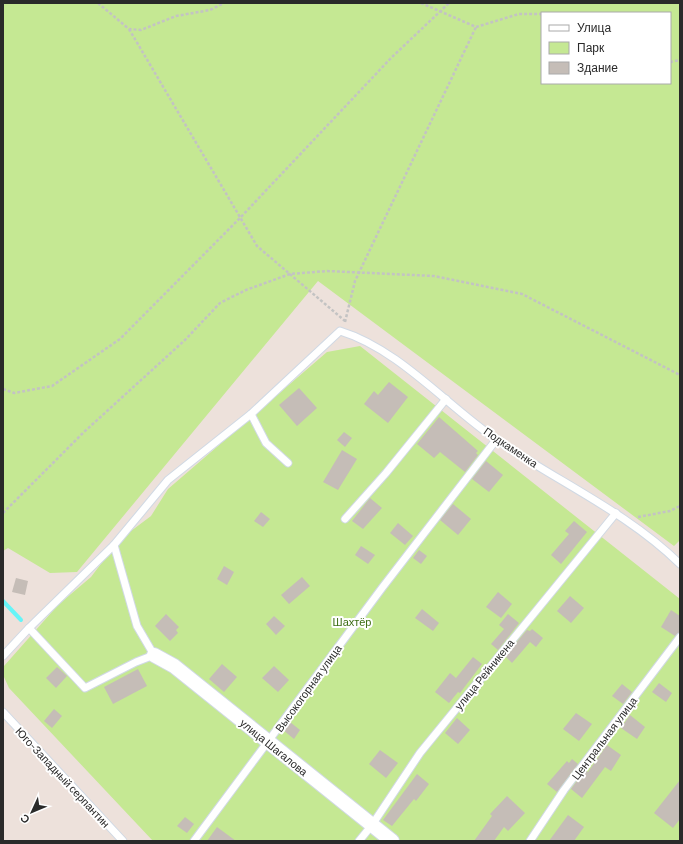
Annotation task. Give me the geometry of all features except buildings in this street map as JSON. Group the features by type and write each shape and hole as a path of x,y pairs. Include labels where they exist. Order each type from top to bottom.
{"street":[{"name":"улица Шагалова","path":"154,655 174,666 392,841"}],"lane":[{"name":"Подкаменка","path":"340,331 357,336 404,366 496,440 616,513 666,550 680,564"},
{"path":"3,656 28,628 114,545 168,480 251,414 340,331"},
{"path":"345,520 386,473 446,399"},
{"path":"251,414 266,443 288,463"},
{"name":"Высокогорная улица","path":"194,841 382,588 496,440"},
{"name":"улица Рейникена","path":"359,841 372,825 420,753 616,513"},
{"path":"28,628 85,688 136,662 154,655 137,626 114,545"},
{"name":"Центральная улица","path":"530,841 564,790 680,637"},
{"name":"Юго-Западный серпантин","path":"3,713 123,841"}],"path":[{"path":"98,3 129,29 257,246 345,321"},
{"path":"129,29 140,30 176,16 210,10 224,3"},
{"path":"421,3 476,27 519,14 541,14"},
{"path":"3,389 14,393 52,386 120,339 240,218 391,58 449,3"},
{"path":"340,331 345,321 355,281 476,27"},
{"path":"616,513 635,517 670,510 680,506"}],"green space":[{"path":"3,3 680,3 680,540 674,546 318,281 77,572 50,573 8,548 3,551"},
{"name":"Шахтёр","path":"360,346 680,599 680,841 153,841 9,688 4,677 4,666 58,605 91,577 119,540 151,516 168,489 327,352"}],"waterway":[{"path":"3,601 21,620"}]}
